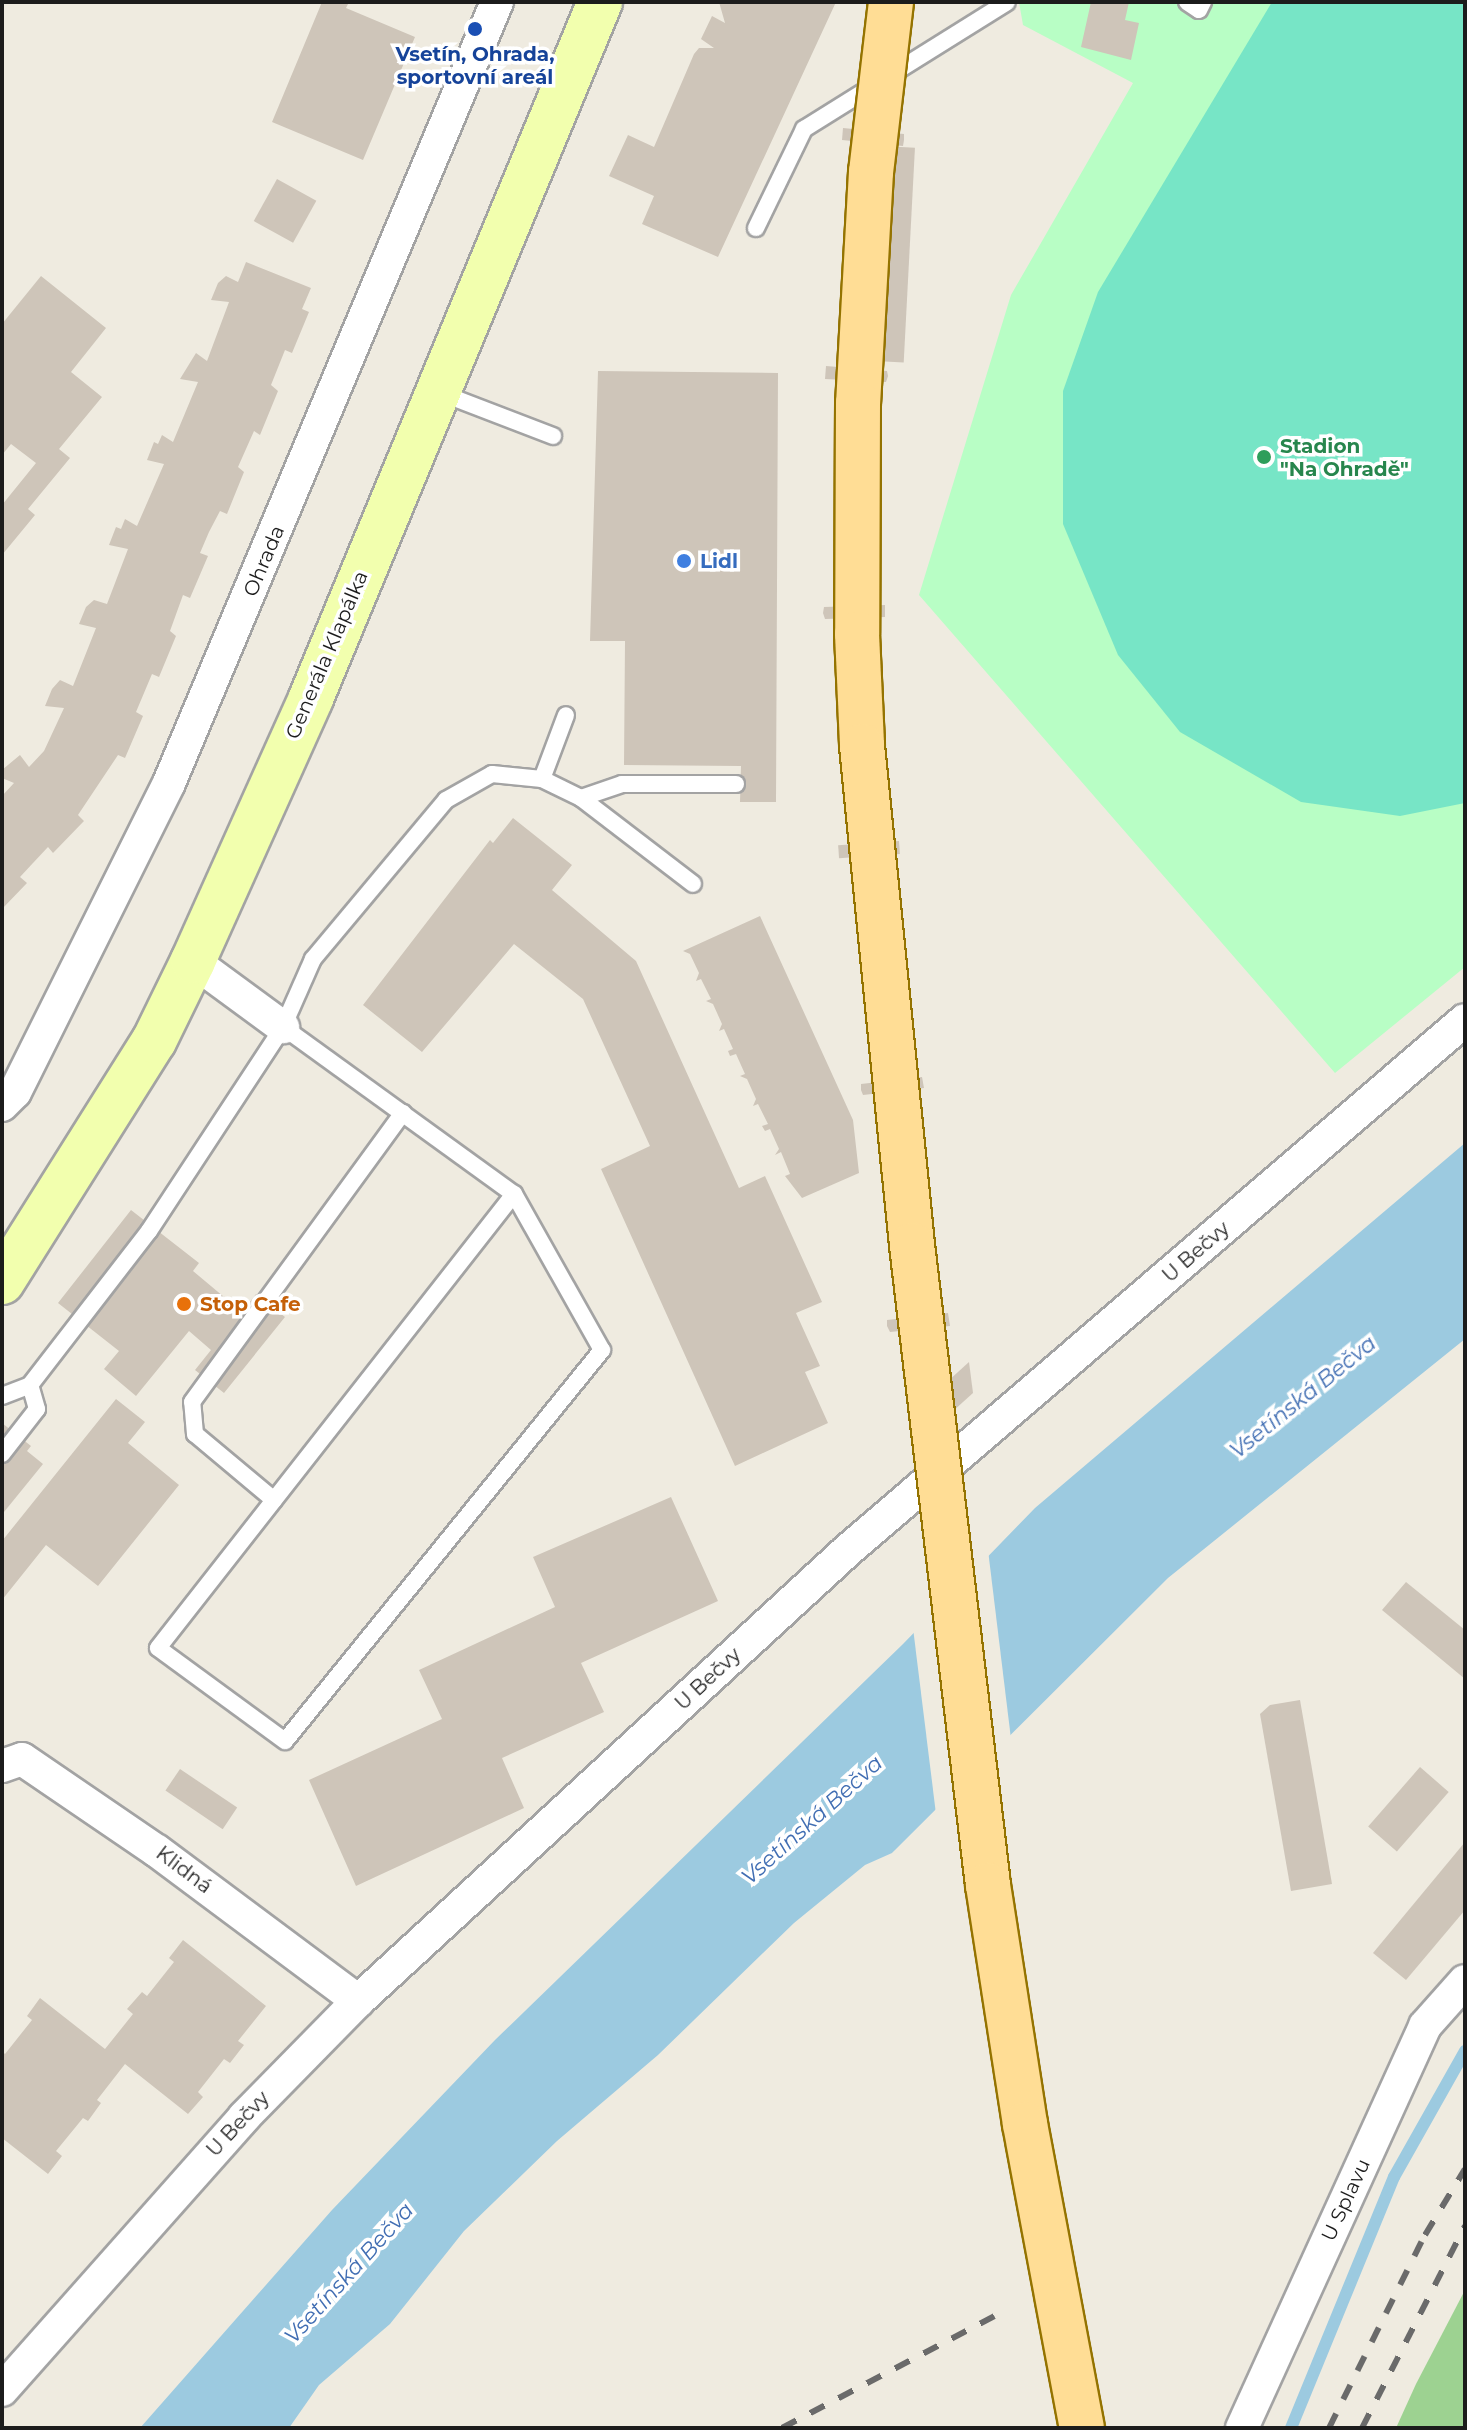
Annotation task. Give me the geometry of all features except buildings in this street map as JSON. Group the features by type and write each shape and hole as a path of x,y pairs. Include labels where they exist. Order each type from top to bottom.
{"main road":[{"path":"891,2 871,172 858,403 856,589 862,746 913,1260 988,1885 1025,2124 1082,2428"}],"street":[{"name":"Ohrada","path":"2,1105 15,1092 52,1021 169,783 497,2"},
{"name":"Generála Klapálka","path":"2,1282 154,1041 193,961 439,392 600,2"},
{"path":"193,961 283,1027"},
{"name":"U Bečvy","path":"2,2390 244,2117 358,2001 848,1550 1465,1020"},
{"name":"Klidná","path":"2,1766 22,1759 157,1851 358,2001"},
{"name":"U Splavu","path":"1242,2428 1425,2026 1465,1981"}],"lane":[{"path":"756,228 804,129 1007,2"},
{"path":"1187,2 1199,10 1203,2"},
{"path":"439,392 553,436"},
{"path":"542,779 566,715"},
{"path":"2,1396 30,1385 149,1231 283,1027 313,959 446,800 492,774 542,779 581,798 693,884"},
{"path":"581,798 622,784 736,784"},
{"path":"283,1027 514,1194 602,1350 285,1741 158,1648 514,1194"},
{"path":"274,1500 195,1434 192,1402 403,1113"},
{"path":"2,1454 37,1409 30,1385"}],"green space":[{"name":"Stadion \"Na Ohradě\"","path":"1019,2 1465,2 1465,967 1335,1073 919,595 1011,295 1133,83 1023,25"},
{"name":"Stadion \"Na Ohradě\"","path":"1272,2 1465,2 1465,803 1400,816 1301,802 1180,732 1118,655 1063,524 1063,391 1098,292"},
{"path":"1465,2290 1465,2428 1396,2428 1416,2384"}],"water":[{"name":"Vsetínská Bečva","path":"1465,1143 1465,1339 1168,1578 892,1853 865,1865 794,1923 658,2055 557,2141 464,2231 390,2324 319,2385 289,2428 140,2428 332,2210 495,2040 903,1644 1035,1508"}],"pier":[{"path":"988,1550 1011,1739 936,1814 913,1628"}],"waterway":[{"path":"1291,2428 1394,2177 1465,2051"}],"railway":[{"path":"1329,2428 1425,2235 1465,2169"},
{"path":"1362,2428 1465,2226"},
{"path":"782,2428 994,2316"}],"place":[{"name":"Vsetín, Ohrada, sportovní areál","path":"475,29"},
{"name":"Stadion \"Na Ohradě\"","path":"1264,457"},
{"name":"Lidl","path":"684,561"},
{"name":"Stop Cafe","path":"184,1304"}]}
